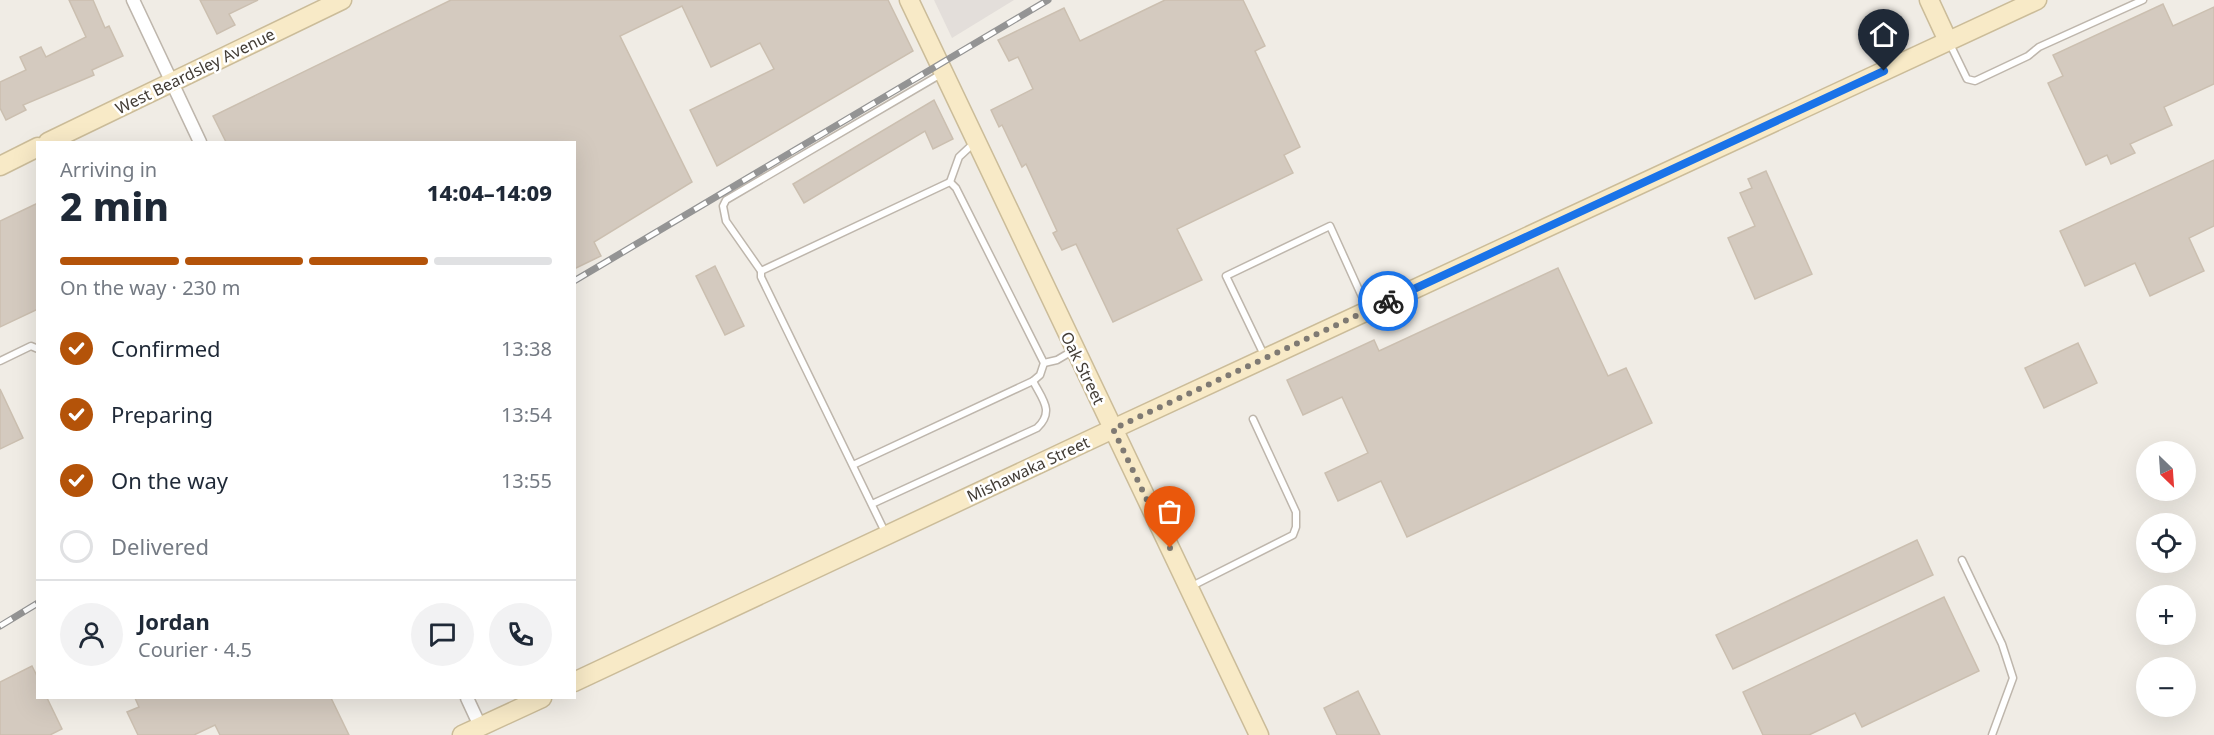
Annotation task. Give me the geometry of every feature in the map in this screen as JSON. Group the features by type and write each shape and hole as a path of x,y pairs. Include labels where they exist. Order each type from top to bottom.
{"street":[{"path":"133,0 200,141"},
{"name":"Oak Street","path":"909,0 1259,735"},
{"path":"1929,0 1948,41"},
{"name":"Mishawaka Street","path":"576,681 2037,0"},
{"name":"West Beardsley Avenue","path":"50,141 332,2"},
{"path":"0,166 36,148"},
{"path":"467,699 483,731"},
{"path":"462,735 483,731 540,699"}],"lane":[{"path":"1948,41 1967,79 1975,81 2028,56 2039,47 2143,0"},
{"path":"886,536 761,277 761,271 726,221 723,206 726,200 942,73"},
{"path":"761,271 950,182 958,158 975,142"},
{"path":"853,465 1033,381 1040,375 1044,363 956,188 950,182"},
{"path":"1265,358 1226,276 1330,226 1369,310"},
{"path":"0,361 31,346 36,348"},
{"path":"1044,363 1057,360 1075,350"},
{"path":"872,504 1037,428 1046,420 1048,410 1033,381"},
{"path":"1188,588 1293,536 1296,527 1296,512 1253,419"},
{"path":"1962,560 2002,644 2013,678 1992,735"}],"shaded area":[{"path":"934,0 1014,0 952,38"}],"building":[{"path":"69,0 93,0 105,28 109,26 123,56 92,70 94,75 23,105 26,110 6,120 0,108 0,82 26,70 20,57 41,47 46,57 86,37"},
{"path":"200,0 258,0 229,14 235,25 217,34"},
{"path":"451,0 888,0 913,51 717,166 690,110 774,69 760,43 711,67 682,6 620,36 692,182 594,242 601,256 576,268 576,141 226,141 213,116"},
{"path":"1165,0 1243,0 1265,46 1255,51 1300,147 1284,155 1293,173 1177,229 1202,280 1113,322 1076,244 1062,250 1053,233 1057,231 1026,164 1022,167 1002,125 999,127 991,110 1033,89 1018,57 1009,61 998,40 1064,8 1080,41"},
{"path":"2163,4 2173,26 2214,7 2214,84 2164,107 2172,125 2130,144 2135,153 2111,164 2107,155 2086,165 2048,83 2063,76 2053,55"},
{"path":"934,100 953,139 933,149 925,131 804,203 793,184"},
{"path":"2214,160 2214,226 2189,238 2204,271 2150,296 2135,263 2085,286 2060,231"},
{"path":"1766,171 1812,274 1755,299 1728,238 1755,226 1740,193 1752,188 1748,179"},
{"path":"36,204 36,310 0,327 0,221"},
{"path":"715,266 744,326 725,335 696,276"},
{"path":"1558,268 1608,376 1626,368 1652,423 1407,537 1381,481 1338,501 1325,473 1368,453 1342,397 1303,415 1287,380 1374,340 1379,351"},
{"path":"2078,343 2097,383 2044,408 2025,368"},
{"path":"0,389 23,438 0,449"},
{"path":"1917,540 1933,575 1733,669 1716,635"},
{"path":"1944,597 1979,671 1862,727 1855,713 1809,735 1763,735 1743,692"},
{"path":"32,666 36,674 36,699 47,699 62,729 50,735 0,735 0,682"},
{"path":"1358,691 1380,735 1337,735 1324,708"},
{"path":"135,699 331,699 349,735 220,735 215,725 194,735 138,735 127,712 139,707"}],"railway":[{"path":"576,280 1048,0"},
{"path":"0,626 36,604"}],"way so far":[{"path":"1170,548 1113,429 1388,301"}],"route":[{"path":"1388,301 1884,71"}]}
